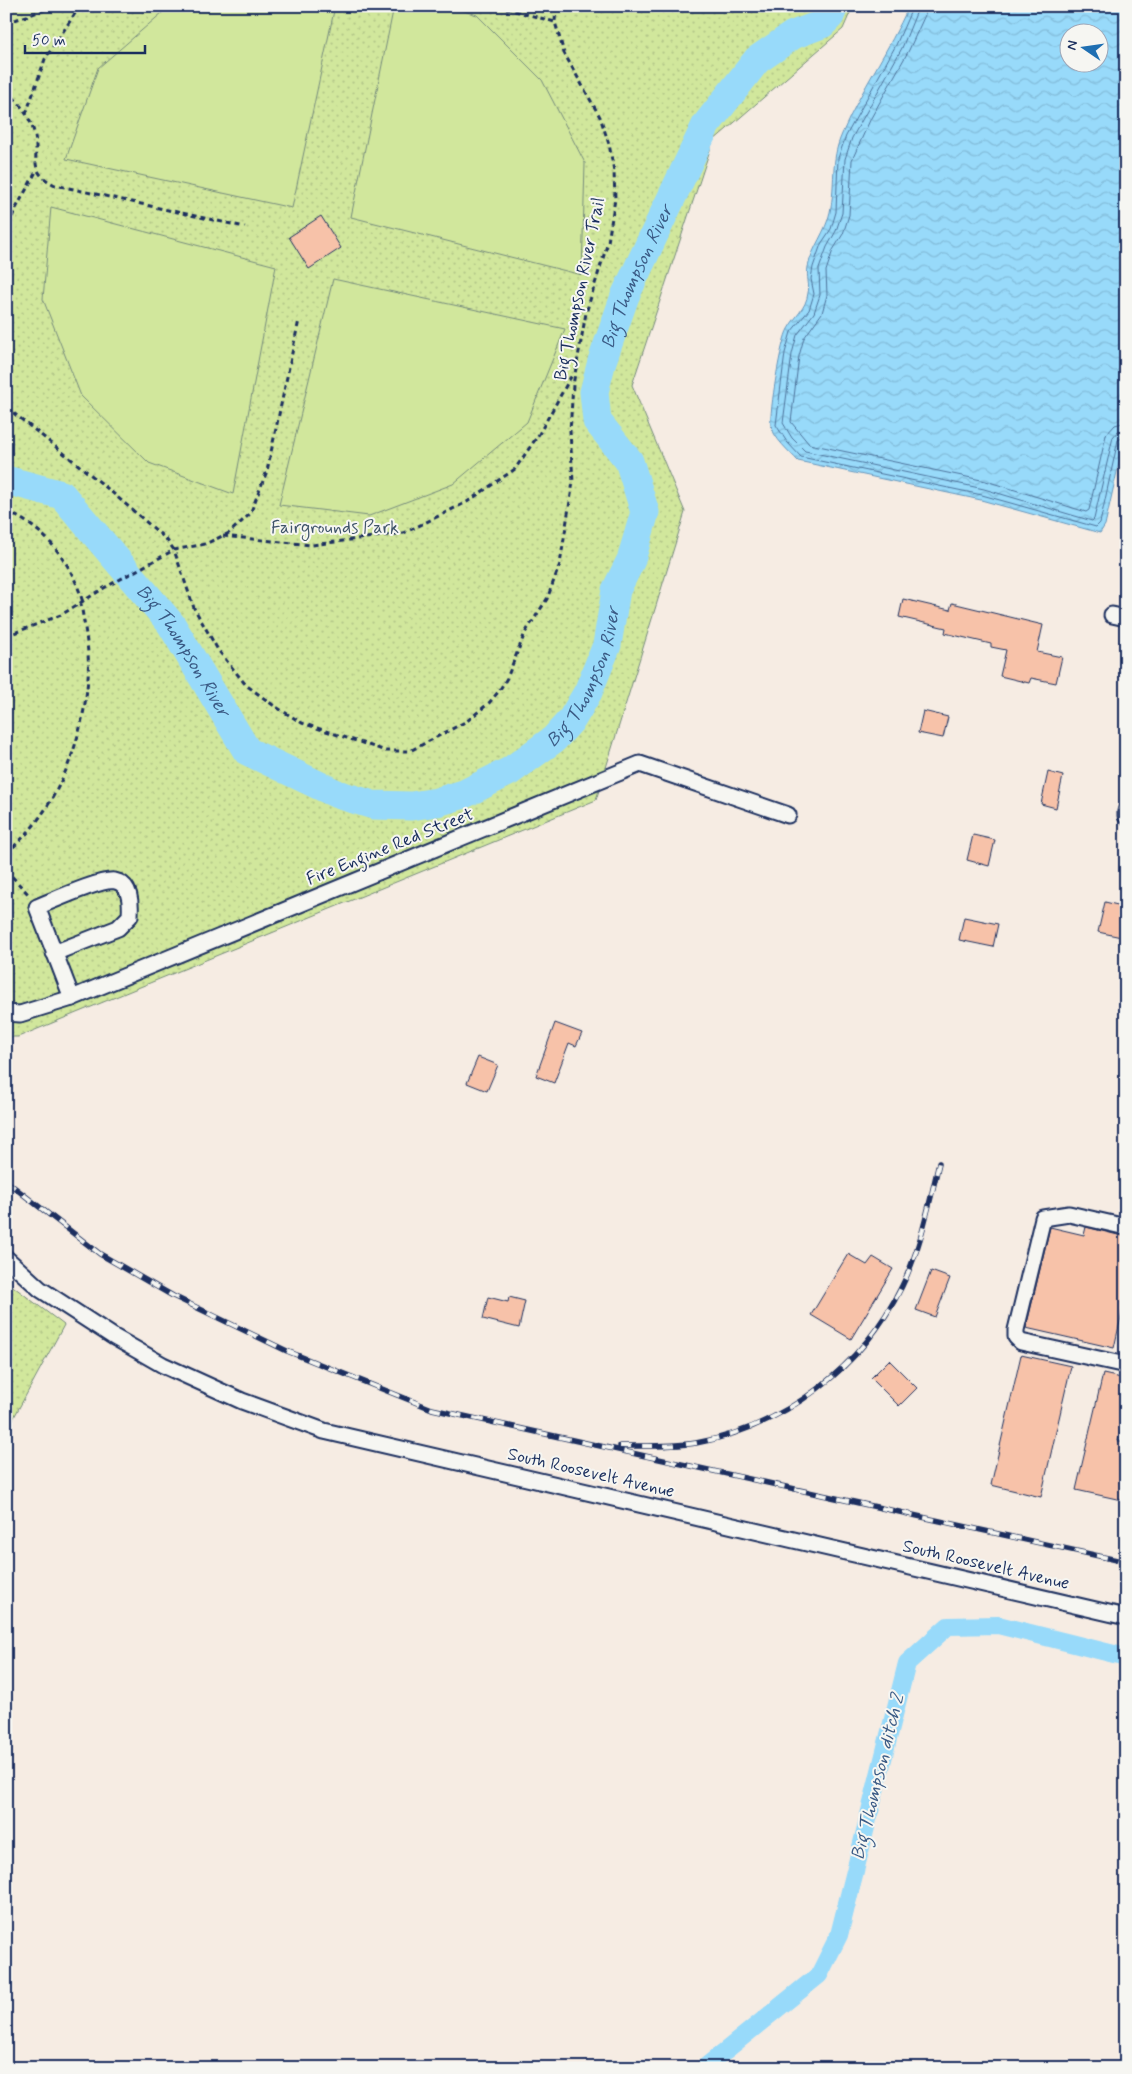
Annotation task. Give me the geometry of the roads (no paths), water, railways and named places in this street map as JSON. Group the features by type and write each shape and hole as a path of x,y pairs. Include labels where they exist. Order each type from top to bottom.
{"street":[{"name":"Fire Engine Red Street","path":"6,1014 20,1014 72,998 640,764 788,815"},
{"path":"1126,811 1126,816"},
{"path":"54,953 118,928 130,916 131,899 124,886 114,880 92,885 38,907 54,953 72,998"},
{"path":"1126,1227 1069,1214 1043,1218 1016,1330 1016,1337 1021,1342 1126,1365"},
{"name":"South Roosevelt Avenue","path":"6,1258 40,1289 114,1337 203,1385 324,1431 1126,1617"}],"water":[{"path":"909,6 1126,6 1126,432 1105,525 1100,533 981,500 798,461 778,440 772,430 772,406 782,347 788,329 807,299 810,260 830,212 838,144"}],"waterway":[{"name":"Big Thompson River","path":"6,480 62,495 171,624 247,751 337,794 373,805 411,806 437,802 464,794 510,771 554,739 572,719 588,692 607,645 616,590 631,560 645,512 629,461 597,421 594,392 602,361 625,296 706,125 757,60 793,35 822,24 830,16 834,6"},
{"name":"Big Thompson ditch 2","path":"704,2068 819,1975 839,1935 907,1663 948,1626 998,1625 1126,1657"}],"railway":[{"path":"620,1446 687,1444 729,1435 760,1423 790,1408 843,1367 866,1342 886,1315 902,1286 919,1241 939,1163"},
{"path":"6,1181 100,1254 173,1296 287,1351 432,1409 1126,1562"}],"park label":[{"name":"Fairgrounds Park","path":"335,528"}]}
